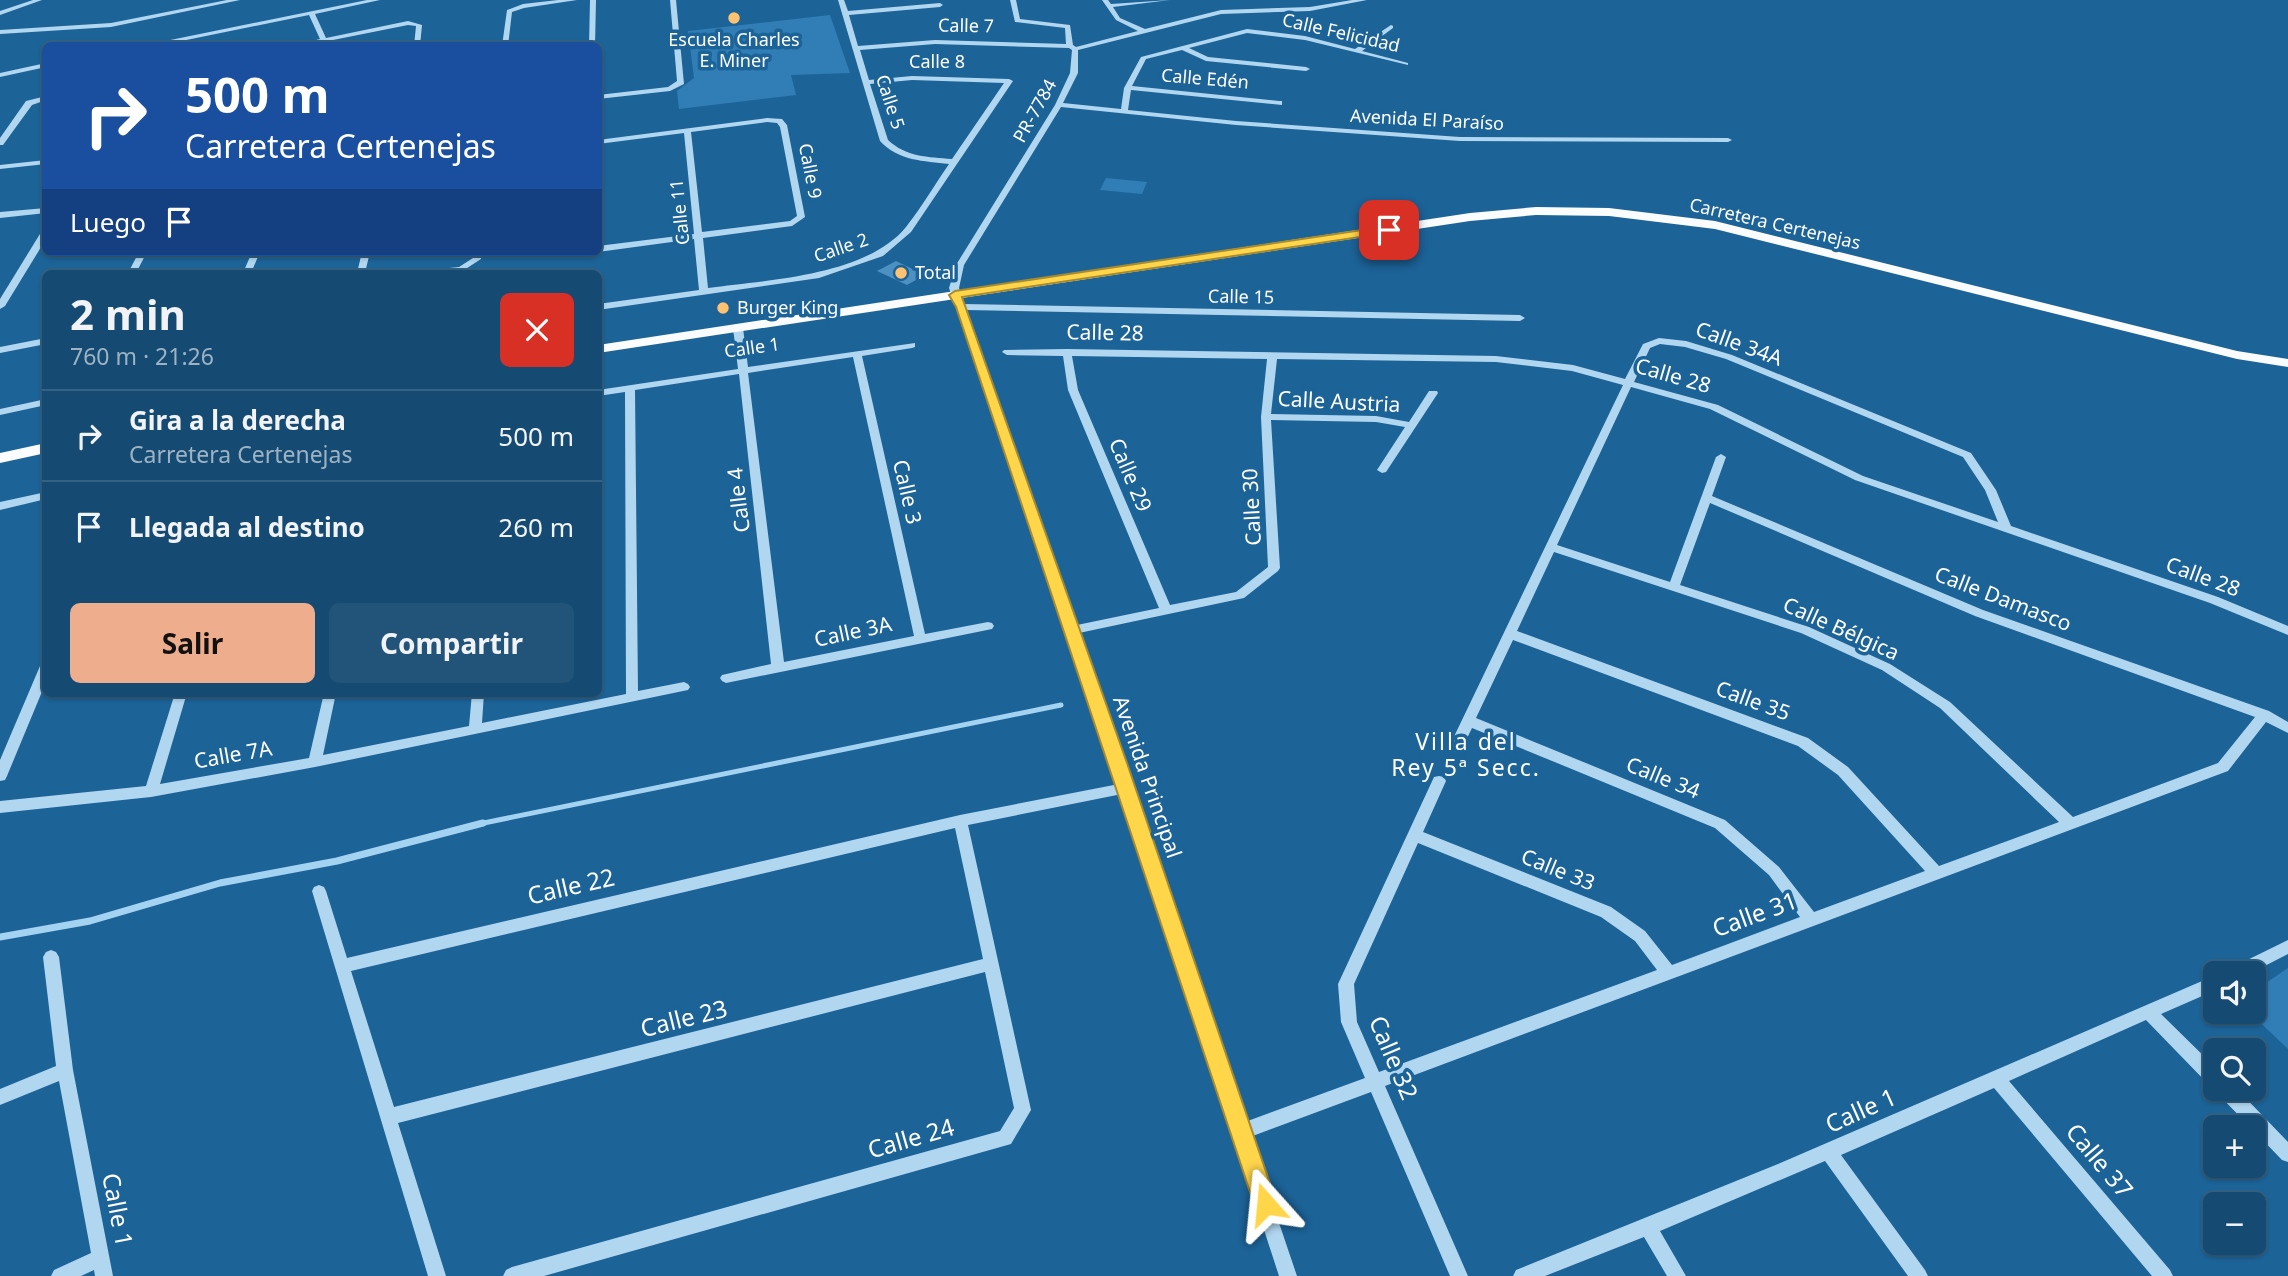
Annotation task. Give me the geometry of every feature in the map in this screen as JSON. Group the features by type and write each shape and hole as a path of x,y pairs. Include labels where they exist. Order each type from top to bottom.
{"main road":[{"name":"Carretera Certenejas","path":"602,348 738,328 959,301 1470,217 1536,211 1609,212 1715,225 2237,355 2288,363"},
{"path":"0,458 42,449"}],"street":[{"path":"0,13 39,0"},
{"path":"0,32 111,25 237,0"},
{"path":"164,42 377,0"},
{"path":"505,42 509,11 523,6 574,0"},
{"path":"592,42 593,0"},
{"path":"602,97 670,89 681,82 673,0"},
{"name":"Calle 5","path":"841,0 884,141 894,152 954,162"},
{"path":"1013,0 1017,20 1068,26 1072,47 1221,12 1310,9 1364,0"},
{"path":"1107,3 1167,0"},
{"path":"1107,3 1118,19 1143,31"},
{"path":"844,13 940,5"},
{"path":"311,13 325,42"},
{"path":"329,42 408,23 419,25 417,42"},
{"path":"1357,51 1391,27"},
{"name":"Calle Felicidad","path":"1125,111 1128,88 1143,58 1247,31 1305,38 1406,64"},
{"name":"Calle 7","path":"855,48 935,43 1072,47"},
{"name":"PR-7784","path":"959,301 960,265 1059,105 1074,73 1072,47"},
{"path":"1182,47 1206,59 1306,69"},
{"path":"0,75 42,66"},
{"name":"Calle 8","path":"865,82 912,78 1009,81"},
{"name":"Calle 2","path":"602,306 819,275 880,254 908,230 1009,81"},
{"name":"Calle Edén","path":"1128,88 1279,103"},
{"path":"0,143 29,103 42,98"},
{"path":"1059,105 1125,111"},
{"name":"Avenida El Paraíso","path":"1125,111 1460,139 1728,140"},
{"name":"Calle 9","path":"687,130 779,121 784,127 801,217 792,223 698,237"},
{"path":"602,141 687,130"},
{"name":"Calle 11","path":"687,130 704,292"},
{"path":"1,167 42,162"},
{"path":"0,215 42,210"},
{"path":"602,249 698,237"},
{"path":"0,306 42,238"},
{"path":"453,270 461,269 477,259 477,256"},
{"name":"Calle 15","path":"959,301 1520,318"},
{"name":"Avenida Principal","path":"959,301 1127,788 1243,1132 1288,1276"},
{"name":"Calle 4","path":"738,328 778,667"},
{"name":"Calle 34A","path":"1456,747 1646,346 1659,341 1686,344 1729,357 1967,456 1982,473 1996,498 2006,529"},
{"path":"0,350 42,342"},
{"name":"Calle 1","path":"602,392 912,345"},
{"name":"Calle 28","path":"1007,352 1496,359 1573,369 1714,407 1859,478 2214,600 2288,631"},
{"name":"Calle 29","path":"1067,352 1073,390 1166,610"},
{"name":"Calle 3","path":"857,354 920,638"},
{"name":"Calle 30","path":"1072,630 1240,595 1274,568 1266,417 1272,356"},
{"path":"629,388 632,697"},
{"path":"1382,470 1433,393"},
{"path":"0,412 42,403"},
{"name":"Calle Austria","path":"1266,417 1376,419 1410,425"},
{"path":"1674,586 1721,457"},
{"path":"0,506 42,496"},
{"name":"Calle Damasco","path":"1707,498 1979,613 2264,715 2288,728"},
{"name":"Calle Bélgica","path":"1551,547 1805,630 1886,667 1945,705 2071,824"},
{"name":"Calle 3A","path":"726,678 988,626"},
{"name":"Calle 35","path":"1511,634 1803,742 1843,771 1936,873"},
{"path":"0,776 42,676"},
{"name":"Calle 7A","path":"0,807 151,791 315,762 684,687"},
{"path":"151,791 180,697"},
{"path":"315,762 329,697"},
{"path":"475,729 478,697"},
{"name":"Calle 31","path":"1243,1132 2223,767 2264,715"},
{"name":"Calle 34","path":"1469,721 1720,824 1774,871 1810,919"},
{"name":"Calle 32","path":"1439,781 1346,984 1349,1022 1459,1276"},
{"name":"Calle 22","path":"342,967 960,821 1127,788"},
{"name":"Calle 24","path":"512,1276 1005,1138 1023,1110 960,821"},
{"name":"Calle 33","path":"1414,835 1606,912 1640,936 1668,972"},
{"path":"319,891 437,1276"},
{"path":"2260,961 2288,947"},
{"path":"51,957 65,1070 81,1153"},
{"name":"Calle 23","path":"388,1117 991,964"},
{"name":"Calle 1","path":"1522,1276 1648,1228 1829,1152 2203,988"},
{"path":"2148,1012 2203,1067"},
{"path":"0,1097 65,1070"},
{"name":"Calle 37","path":"1996,1078 2164,1276"},
{"path":"2237,1101 2288,1154"},
{"path":"1829,1152 1919,1276"},
{"name":"Calle 1","path":"81,1153 102,1267"},
{"path":"1648,1228 1677,1276"},
{"path":"60,1276 102,1267"}],"shaded area":[{"path":"830,15 850,73 791,75 796,95 679,109 677,91 694,78 688,31"},
{"path":"1106,178 1147,182 1142,194 1100,190"},
{"path":"2288,968 2288,1049 2262,1024 2266,1024 2266,983"}],"building":[{"name":"Total","path":"896,261 925,275 907,285 877,271"}],"waterway":[{"path":"480,824 1061,705"},
{"path":"0,937 90,921 220,883 337,861 480,824"},
{"path":"474,825 480,824"}],"place":[{"name":"Escuela Charles E. Miner","path":"734,18"},
{"name":"Total","path":"901,273"},
{"name":"Burger King","path":"723,308"}],"district":[{"name":"Villa del Rey 5ª Secc.","path":"1466,755"}],"route":[{"path":"1266,1204 962,307 955,295 1389,230"}]}
